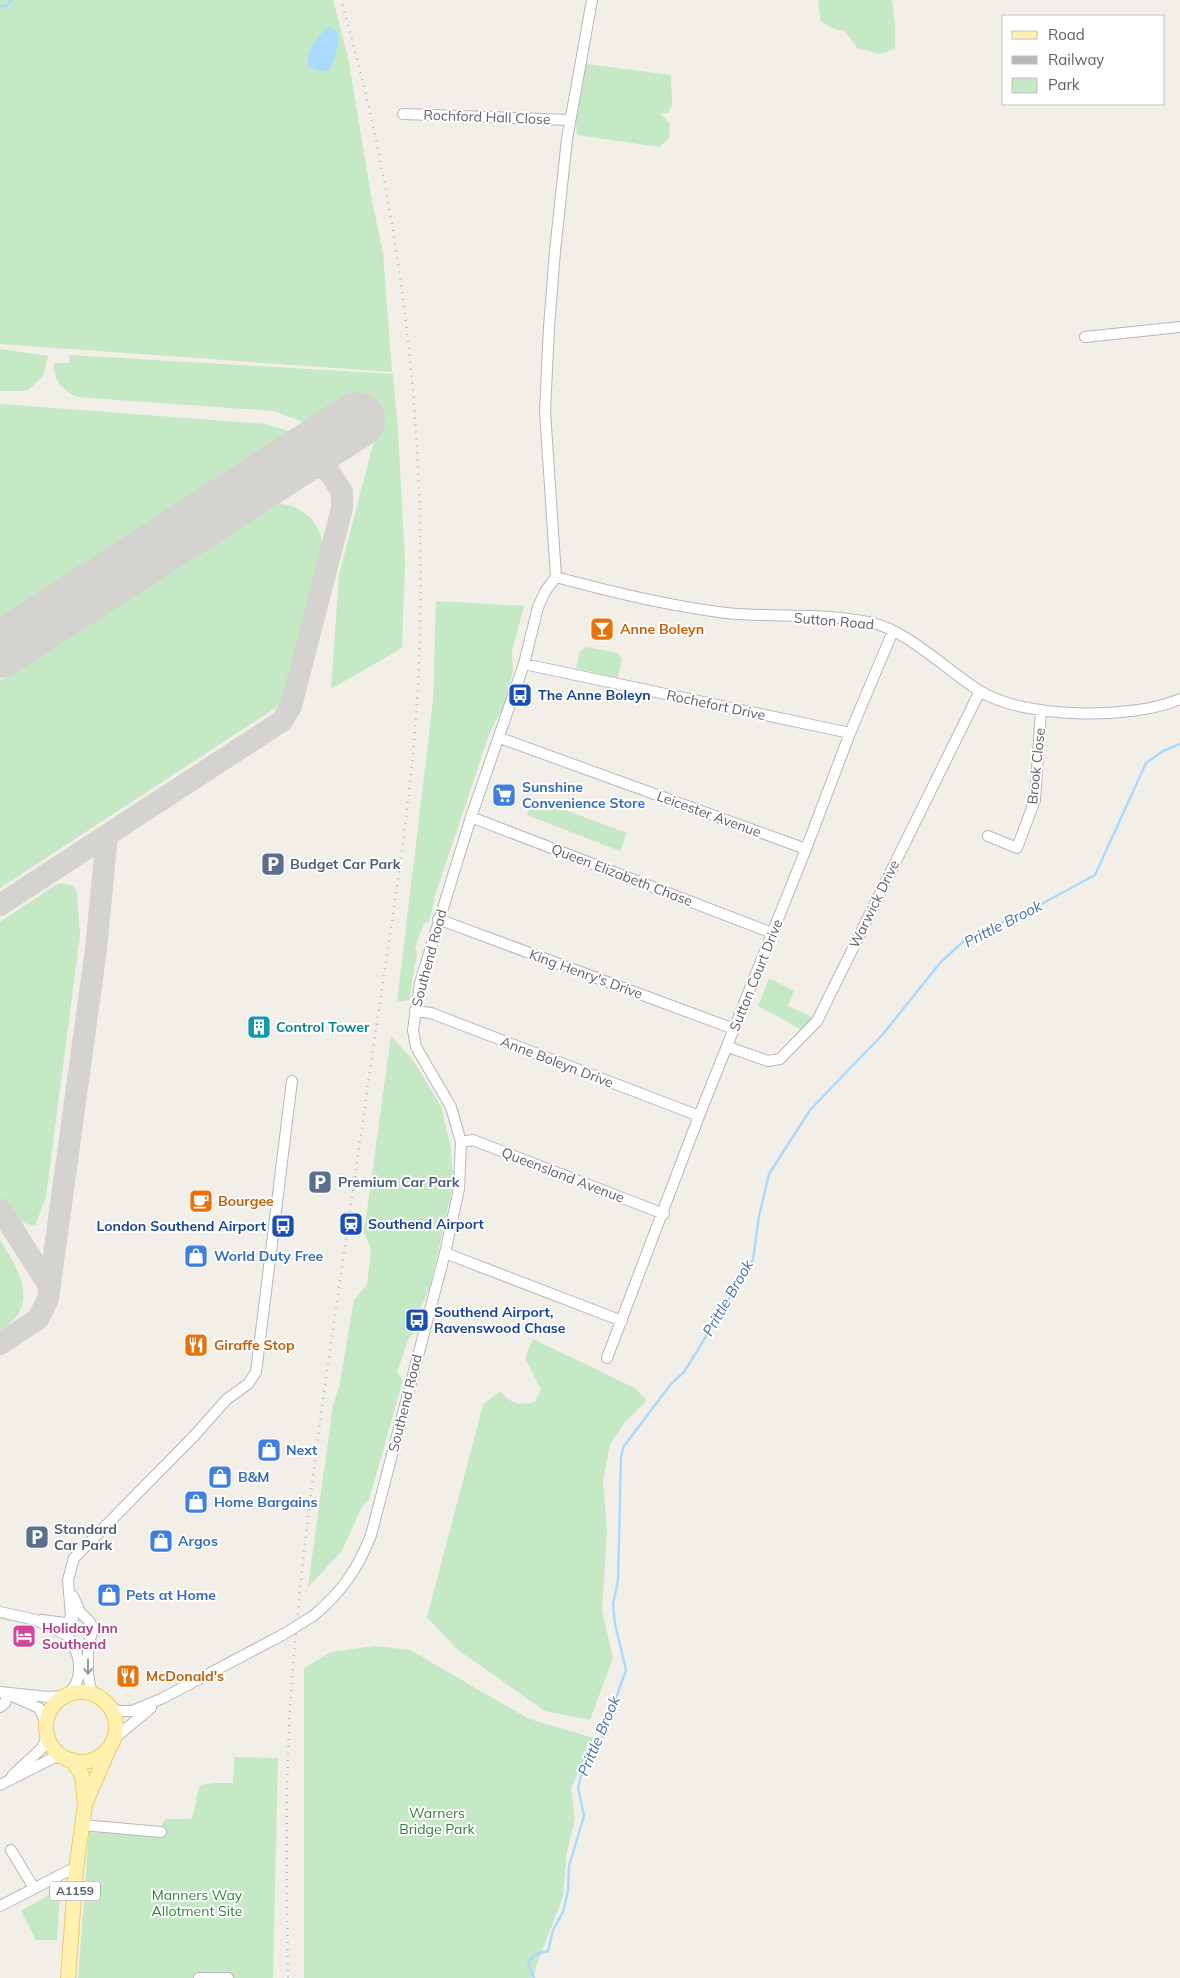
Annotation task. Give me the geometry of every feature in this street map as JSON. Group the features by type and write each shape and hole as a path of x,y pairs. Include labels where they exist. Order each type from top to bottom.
{"main road":[{"path":"47,1730 51,1708 66,1694 80,1691 96,1695 108,1705 116,1719 116,1737"},
{"name":"A1159","path":"47,1730 54,1749 68,1758 82,1775 85,1805"},
{"name":"A1159","path":"68,1978 76,1870 85,1805 108,1750 116,1737"},
{"path":"68,1758 88,1761 98,1759 108,1750"}],"street":[{"path":"556,577 545,411 555,251 570,120 592,0"},
{"name":"Rochford Hall Close","path":"403,114 570,120"},
{"path":"1085,337 1180,327"},
{"name":"Sutton Road","path":"556,577 607,591 725,613 872,623 893,631 980,691 1013,704 1041,710 1128,712 1161,707 1180,699"},
{"name":"Southend Road","path":"163,1698 284,1634 314,1616 331,1602 354,1572 368,1543 445,1253 459,1188 460,1142 451,1107 416,1047 413,1030 420,982 438,919 524,664 538,607 546,590 556,577"},
{"name":"Sutton Court Drive","path":"607,1358 664,1214 699,1116 728,1048 850,733 893,631"},
{"name":"Rochefort Drive","path":"524,664 850,733"},
{"name":"Warwick Drive","path":"728,1048 768,1061 780,1059 817,1021 980,691"},
{"name":"Brook Close","path":"988,836 1017,848 1028,822 1035,800 1041,710"},
{"name":"Leicester Avenue","path":"500,738 806,849"},
{"name":"Queen Elizabeth Chase","path":"472,817 772,933"},
{"name":"King Henry's Drive","path":"438,919 734,1030"},
{"name":"Anne Boleyn Drive","path":"415,1010 431,1013 699,1116"},
{"path":"3,1692 48,1697 66,1694 76,1684 79,1672 75,1650 66,1630 70,1622 71,1612 68,1586 70,1568 77,1552 194,1436 230,1396 250,1382 257,1366 292,1081"},
{"name":"Queensland Avenue","path":"460,1142 473,1140 664,1214"},
{"path":"445,1253 622,1321"},
{"path":"68,1586 80,1612 93,1629 88,1647 88,1681 91,1690 96,1695"},
{"path":"51,1620 64,1613 69,1601"},
{"path":"0,1612 36,1620 70,1622 79,1617 86,1619"},
{"path":"36,1620 82,1644 91,1638"},
{"path":"0,1707 5,1703 3,1692"},
{"path":"2,1779 42,1748 47,1730 39,1708 3,1692"},
{"path":"108,1705 118,1711 127,1712 163,1698"},
{"path":"116,1737 163,1698"},
{"path":"2,1779 53,1758 68,1758"},
{"path":"82,1825 161,1832"},
{"path":"12,1850 34,1888"},
{"path":"0,1906 70,1870 76,1870"},
{"path":"199,1978 228,1977"}],"green space":[{"path":"0,0 333,0 348,57 372,201 383,253 392,372 0,344"},
{"path":"818,0 892,0 895,24 895,49 880,54 857,48 845,31 834,29 821,22"},
{"path":"586,64 671,75 672,105 668,113 660,113 670,123 669,138 659,147 577,135 576,122"},
{"path":"0,349 48,356 43,376 27,391 0,391"},
{"path":"69,355 393,374 405,562 402,648 331,689 339,575 374,441 349,402 326,408 308,424 274,411 77,397 60,384 55,375 54,363 69,363"},
{"path":"0,404 265,424 285,430 294,436 0,626"},
{"path":"282,504 302,511 313,520 320,533 323,548 320,572 286,701 0,888 0,681 275,505"},
{"path":"436,601 524,606 512,651 513,670 506,701 490,732 436,892 429,922 424,923 415,948 417,954 409,1000 397,1002 433,701"},
{"path":"588,647 617,653 622,659 618,678 576,668 580,651"},
{"path":"533,798 627,833 620,851 527,815"},
{"path":"63,883 73,886 77,892 80,935 46,1197 35,1226 14,1220 0,1198 0,922 57,884"},
{"path":"769,978 794,991 788,1006 814,1018 802,1030 758,1006"},
{"path":"391,1036 413,1060 441,1106 451,1148 452,1168 455,1177 430,1287 419,1311 413,1334 408,1340 397,1372 403,1380 369,1500 362,1506 342,1551 308,1587 333,1405 339,1388 354,1300 367,1285 371,1249 364,1232"},
{"path":"0,1240 20,1276 23,1287 23,1299 20,1310 13,1321 0,1331"},
{"path":"533,1339 635,1388 647,1401 624,1423 610,1445 603,1481 607,1529 602,1611 613,1658 590,1720 545,1711 458,1650 427,1617 483,1405 500,1391 515,1403 535,1402 541,1389 525,1358"},
{"name":"Warners Bridge Park","path":"375,1646 410,1650 529,1719 594,1738 571,1788 575,1819 567,1852 563,1897 535,1969 534,1978 304,1978 304,1668 331,1652"},
{"name":"Manners Way Allotment Site","path":"234,1757 278,1758 273,1978 78,1978 89,1832 161,1837 161,1827 165,1819 191,1819 201,1785 233,1783"},
{"path":"57,1890 60,1894 57,1940 36,1940 21,1911"}],"water":[{"path":"329,27 338,31 335,57 329,71 316,70 308,65 309,54 317,39"}],"waterway":[{"path":"0,6 6,6 12,0"},
{"name":"Prittle Brook","path":"534,1978 528,1963 534,1955 548,1951 553,1930 563,1912 568,1891 569,1866 584,1816 578,1788 582,1771 600,1743 626,1670 615,1624 613,1604 618,1581 621,1456 624,1446 671,1384 684,1372 753,1260 759,1216 769,1174 810,1110 883,1034 940,963 966,939 1032,909 1095,875 1146,763 1163,751 1180,744"}],"taxiway":[{"path":"0,905 282,721 291,706 342,508 342,492 328,470 301,463 280,469"},
{"path":"0,1344 38,1319 48,1299 96,949 107,835"},
{"path":"0,1209 48,1284"}],"runway":[{"path":"0,650 357,420"}],"railway":[{"path":"288,1978 287,1775 296,1630 323,1399 400,863 413,749 420,634 421,553 418,473 413,393 405,314 394,235 379,156 362,78 341,0"}],"place":[{"name":"Anne Boleyn","path":"602,629"},
{"name":"The Anne Boleyn","path":"520,695"},
{"name":"Sunshine Convenience Store","path":"504,795"},
{"name":"Budget Car Park","path":"273,864"},
{"name":"Control Tower","path":"259,1027"},
{"name":"Premium Car Park","path":"320,1182"},
{"name":"Bourgee","path":"201,1201"},
{"name":"Southend Airport","path":"351,1224"},
{"name":"London Southend Airport","path":"283,1226"},
{"name":"World Duty Free","path":"196,1256"},
{"name":"Southend Airport, Ravenswood Chase","path":"417,1320"},
{"name":"Giraffe Stop","path":"196,1345"},
{"name":"Next","path":"269,1450"},
{"name":"B&M","path":"220,1477"},
{"name":"Home Bargains","path":"196,1502"},
{"name":"Standard Car Park","path":"37,1537"},
{"name":"Argos","path":"161,1541"},
{"name":"Pets at Home","path":"109,1595"},
{"name":"Holiday Inn Southend","path":"24,1636"},
{"name":"McDonald's","path":"128,1676"}]}
